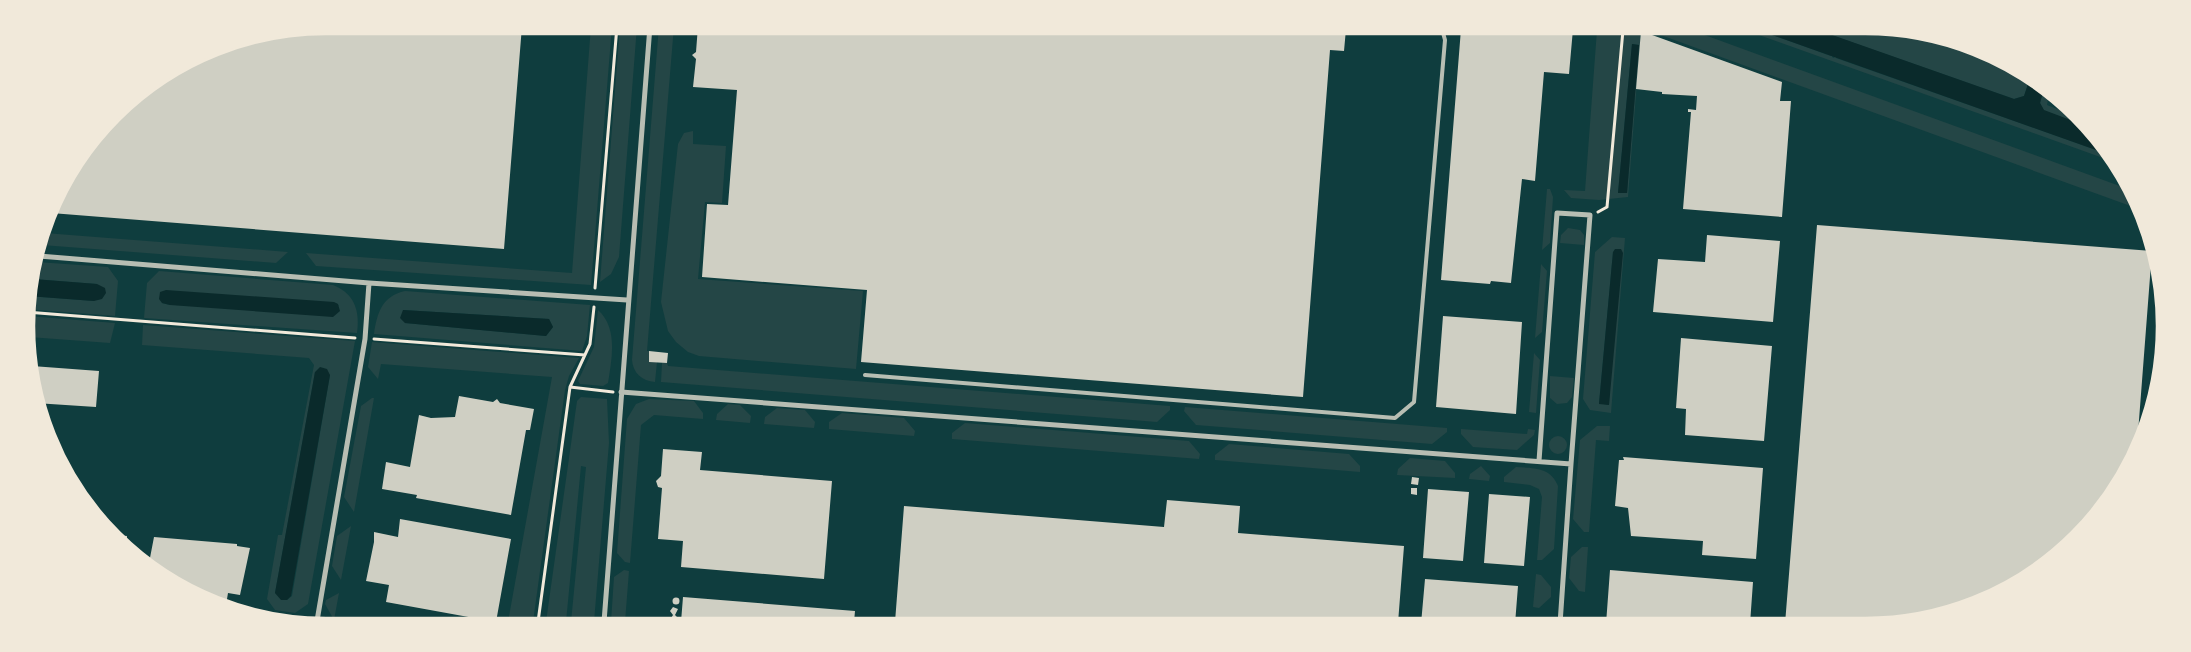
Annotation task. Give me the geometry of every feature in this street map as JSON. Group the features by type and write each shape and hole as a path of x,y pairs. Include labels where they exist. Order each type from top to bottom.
{"street":[{"path":"604,618 627,300 649,34"},
{"path":"1539,461 1557,213 1590,215 1560,618"},
{"path":"42,256 369,283 627,300"},
{"path":"318,618 365,339 369,283"},
{"path":"621,392 1571,464"}],"lane":[{"path":"865,375 1395,418 1414,402 1444,40 1443,34"}],"path":[{"path":"539,618 570,387 590,344 616,34"},
{"path":"1590,215 1607,207 1623,34"},
{"path":"34,313 585,355"},
{"path":"570,387 621,392"}],"shaded area":[{"path":"590,34 611,34 591,285 316,266 306,253 572,273"},
{"path":"619,34 636,34 619,257 611,274 600,282"},
{"path":"658,34 673,34 647,351 649,351 649,362 657,362 655,382 639,376 634,369 632,360"},
{"path":"1597,34 1641,34 1628,197 1599,200 1571,198 1564,190 1585,191","holes":["1632,44 1639,45 1627,193 1618,193"]},
{"path":"1658,34 1702,34 2122,187 2131,206"},
{"path":"1756,34 1769,34 1831,56 1833,53 1832,57 1834,58 1836,54 1836,58 2099,151 2104,158"},
{"path":"1769,34 1829,34 2014,99 2024,96 2028,84 2042,94 2040,103 2044,110 2074,121 2099,151"},
{"path":"1828,34 1903,36 1959,49 1994,64 2028,84 2024,96 2014,99"},
{"path":"1632,44 1639,45 1627,193 1618,193"},
{"path":"2042,94 2048,98 2047,105 2064,112 2075,122 2044,111 2040,103"},
{"path":"693,131 693,144 726,146 722,203 705,202 698,279 863,291 856,369 699,356 688,352 676,342 668,331 661,302 678,144 684,133"},
{"path":"1547,189 1550,189 1553,197 1550,243 1542,250"},
{"path":"1568,228 1580,230 1584,235 1584,245 1560,243 1561,235"},
{"path":"49,233 288,252 276,263 45,245"},
{"path":"1612,237 1625,238 1611,413 1590,410 1583,399 1595,252","holes":["1613,252 1609,405 1599,403"]},
{"path":"1615,249 1621,249 1623,253 1609,405 1599,404 1613,252"},
{"path":"41,262 108,267 118,281 115,316 34,310 35,297 94,301 97,284 37,279"},
{"path":"1541,264 1547,271 1542,332 1535,338"},
{"path":"159,271 333,285 346,293 354,304 358,317 357,333 144,318 147,283","holes":["162,303 336,303 339,306 170,305"]},
{"path":"37,279 97,284 105,288 106,293 102,299 94,301 35,297"},
{"path":"166,290 334,302 338,304 340,311 333,317 170,305 162,303 159,299 160,292"},
{"path":"405,291 590,305 587,336 582,351 374,334 382,306 397,293","holes":["403,310 549,319 553,327 546,336 405,323"]},
{"path":"403,310 549,319 553,327 546,336 405,323 400,318"},
{"path":"598,310 609,325 612,344 608,383 603,386 580,384 578,381 594,347"},
{"path":"34,317 115,323 110,343 34,337"},
{"path":"143,325 355,341 308,604 295,613 275,610 267,599 278,535 282,535 314,365 309,358 142,345","holes":["315,372 330,375 292,596 287,600 275,593"]},
{"path":"372,342 579,358 569,376 565,390 534,618 509,618 552,377 381,364 378,379 368,367"},
{"path":"1534,353 1540,360 1536,413 1529,412"},
{"path":"662,363 667,363 668,366 1170,406 1170,410 1157,422 661,382"},
{"path":"320,367 327,369 330,375 291,596 287,600 281,600 275,593 315,372"},
{"path":"1550,376 1574,378 1572,397 1567,403 1557,404 1550,398"},
{"path":"581,397 607,399 609,443 594,618 571,618 586,467 581,466 566,618 547,618 577,401"},
{"path":"374,398 354,512 344,497 361,406"},
{"path":"649,399 694,401 703,413 703,419 654,415 641,425 630,563 625,562 617,553 627,419 636,404"},
{"path":"728,404 740,405 751,416 750,423 716,420 717,414"},
{"path":"1185,407 1447,428 1447,432 1432,444 1196,425 1184,411"},
{"path":"777,408 805,410 815,422 814,428 764,424 765,417"},
{"path":"842,413 904,418 915,431 914,436 829,429 829,422"},
{"path":"965,423 1189,441 1200,454 1199,459 952,439 952,433"},
{"path":"1597,426 1610,426 1609,441 1596,440 1589,532 1584,532 1573,519 1580,440"},
{"path":"1461,429 1527,434 1528,429 1535,430 1534,435 1517,450 1473,447 1461,434"},
{"path":"1554,436 1562,436 1567,441 1565,452 1554,454 1549,449 1549,441"},
{"path":"1229,444 1349,454 1360,466 1360,472 1215,460 1215,455"},
{"path":"1410,458 1445,461 1455,473 1455,478 1397,475 1398,469"},
{"path":"1481,466 1490,476 1489,481 1469,479 1470,474"},
{"path":"1516,467 1535,468 1546,472 1551,475 1558,486 1554,549 1542,560 1537,560 1542,497 1539,489 1530,485 1504,482 1504,477"},
{"path":"351,526 341,580 332,566 337,536"},
{"path":"1582,547 1588,547 1585,592 1579,591 1569,578 1571,557"},
{"path":"624,570 629,571 625,618 611,618 614,577"},
{"path":"1536,574 1541,575 1551,587 1551,597 1539,608 1533,607"},
{"path":"339,593 334,618 325,604 326,600"}],"building":[{"path":"307,34 521,34 504,249 56,213 83,164 119,119 148,94 180,73 232,49 269,39"},
{"path":"697,34 1346,34 1344,51 1330,50 1303,397 861,362 867,290 702,277 707,204 728,205 737,90 693,87 696,59 692,55 696,52"},
{"path":"1461,34 1573,34 1569,74 1544,72 1535,181 1522,179 1511,283 1491,281 1490,284 1441,280"},
{"path":"1641,34 1649,34 1782,82 1780,101 1791,101 1782,217 1683,209 1691,112 1688,112 1688,109 1696,110 1697,96 1662,94 1662,92 1636,89"},
{"path":"1817,225 2147,251 2151,265 2138,430 2127,455 2108,488 2072,533 2043,558 2011,579 1959,603 1922,613 1884,618 1785,618"},
{"path":"1707,235 1780,241 1773,322 1653,312 1658,259 1705,262"},
{"path":"1443,316 1522,322 1516,414 1436,407"},
{"path":"1681,338 1772,346 1764,441 1685,435 1686,409 1676,408"},
{"path":"649,351 668,353 667,363 649,362"},
{"path":"36,366 99,371 96,407 44,404"},
{"path":"459,396 493,402 497,399 500,403 534,409 530,430 526,430 511,515 416,498 417,495 382,489 386,462 410,467 419,415 431,418 455,417"},
{"path":"663,449 702,452 700,470 832,481 824,579 681,567 683,541 658,539 662,488 658,487 656,481 661,476"},
{"path":"1623,457 1763,468 1756,559 1702,555 1703,541 1631,536 1628,508 1615,506 1619,460 1624,460"},
{"path":"1412,477 1419,478 1418,485 1411,484"},
{"path":"1411,488 1417,488 1417,495 1411,494"},
{"path":"1428,489 1469,492 1463,561 1423,558"},
{"path":"1489,494 1530,497 1524,566 1484,563"},
{"path":"1167,500 1240,506 1238,533 1404,546 1398,618 895,618 904,506 1164,527"},
{"path":"400,519 511,539 497,618 474,618 386,602 389,585 366,581 374,542 374,532 398,537"},
{"path":"154,537 237,544 237,546 250,548 240,595 228,593 227,601 180,579 150,559"},
{"path":"1610,570 1753,582 1750,618 1606,618"},
{"path":"1425,579 1518,586 1515,618 1422,618"},
{"path":"683,597 855,611 854,618 681,618"},
{"path":"676,598 679,601 676,604 673,601"},
{"path":"673,607 678,609 675,615 678,618 671,618 673,615 670,611"}]}
